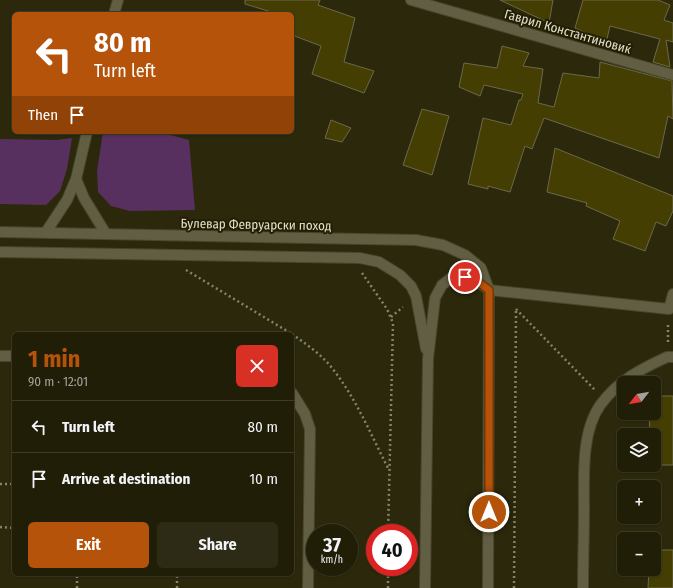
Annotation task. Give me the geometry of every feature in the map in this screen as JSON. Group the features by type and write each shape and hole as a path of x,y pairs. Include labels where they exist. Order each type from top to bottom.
{"street":[{"path":"115,12 118,0"},
{"name":"Гаврил Константиновиќ","path":"410,0 673,75"},
{"path":"46,232 67,200 76,179 87,134"},
{"path":"76,179 84,198 106,234"},
{"name":"Булевар Февруарски поход","path":"0,232 416,240 443,245 465,255 481,268 489,290"},
{"path":"0,252 353,258 379,262 400,275 411,286 416,296 428,359"},
{"path":"425,588 428,359 435,298 442,285 456,275 474,279 489,290 669,309 673,294"},
{"path":"488,588 489,290"},
{"path":"0,356 12,356"},
{"path":"583,588 585,449 593,420 600,405 611,392 632,374 670,357"},
{"path":"294,395 305,414 310,429 308,588"}],"path":[{"path":"194,270 186,270 289,332"},
{"path":"361,272 387,309 393,323 388,524"},
{"path":"514,588 516,309 605,400"},
{"path":"669,309 670,357"},
{"path":"294,335 312,348 331,367 351,396 389,470"},
{"path":"0,484 12,484"},
{"path":"0,527 12,528"},
{"path":"77,576 77,588"},
{"path":"177,576 177,588"},
{"path":"388,576 388,588"}],"shaded area":[{"path":"103,134 166,134 189,140 195,210 130,211 111,206 98,192 97,171"},
{"path":"72,138 67,169 60,191 46,205 0,204 0,139 56,140"}],"building":[{"path":"245,0 320,0 318,5 355,18 344,62 374,71 364,93 312,74 321,46 294,36 294,12 271,12 245,4"},
{"path":"500,0 553,0 549,23"},
{"path":"583,0 658,0 670,5 664,20 673,23 673,42 666,40 670,67 653,62 660,39 610,26 606,43 575,28"},
{"path":"502,46 529,53 523,66 543,69 538,103 554,107 563,73 599,78 600,62 672,81 673,119 668,116 659,158 544,118 532,149 525,146 510,192 488,186 488,189 468,184 483,118 511,125 519,100 521,100 523,94 484,85 480,96 459,87 464,63 497,68"},
{"path":"422,109 449,116 432,175 403,165"},
{"path":"331,120 351,128 342,142 325,138"},
{"path":"555,148 673,196 673,211 666,226 656,222 645,251 613,239 620,221 586,206 587,203 547,192"},
{"path":"661,396 673,396 673,465 661,465 661,428 650,428 649,420 661,420"},
{"path":"661,550 673,550 673,588 648,588 649,576 661,576"}],"route":[{"path":"465,277 474,279 489,290 489,512"}]}
